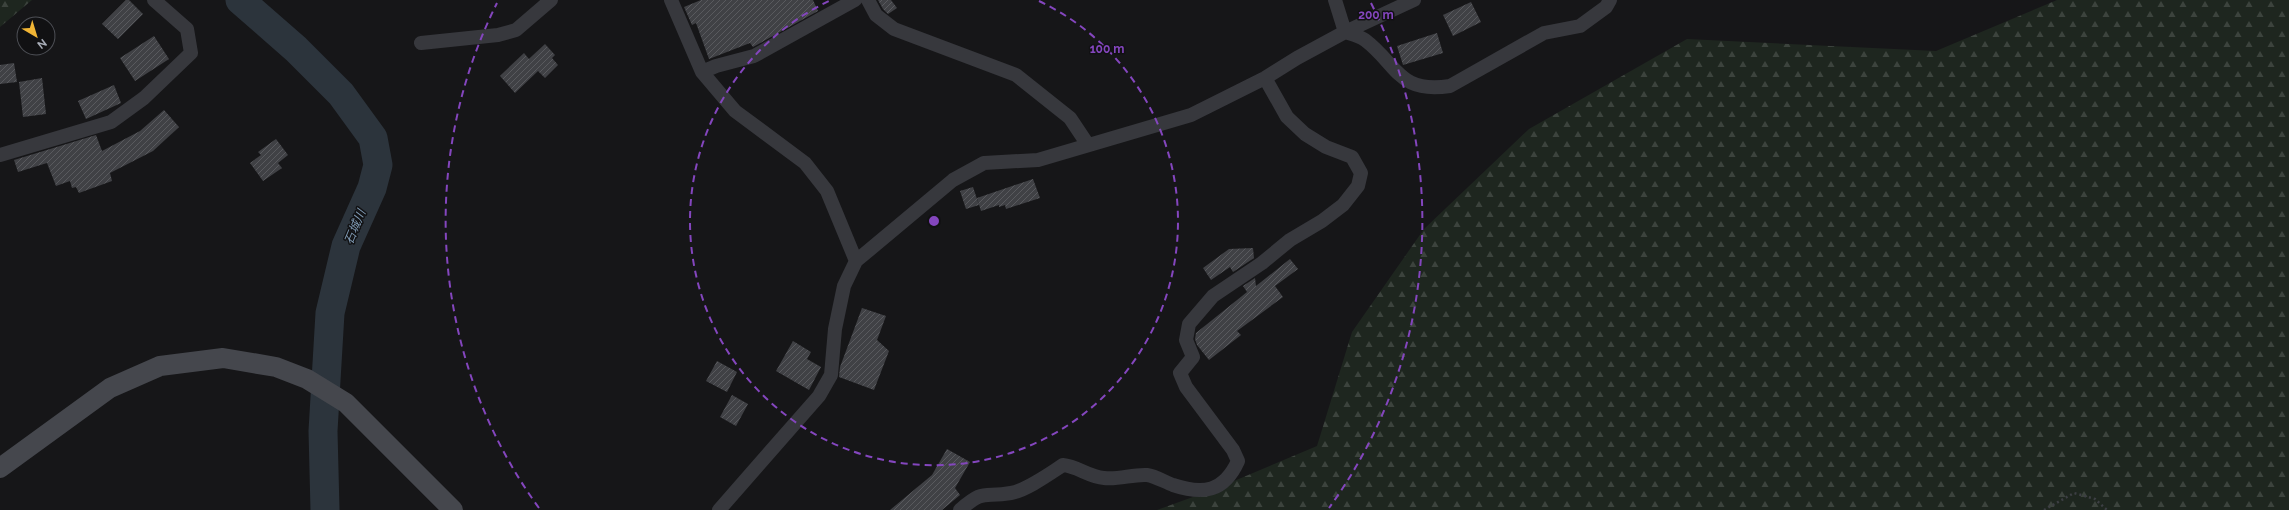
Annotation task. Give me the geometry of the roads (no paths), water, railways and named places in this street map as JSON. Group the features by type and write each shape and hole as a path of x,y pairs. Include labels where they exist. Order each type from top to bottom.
{"street":[{"path":"0,154 111,122 144,98 191,53 187,29 154,0"},
{"path":"421,43 498,35 516,30 551,0"},
{"path":"671,0 702,72 735,111 805,163 827,191 856,261"},
{"path":"702,72 716,66 754,56 856,0"},
{"path":"868,0 876,15 894,29 1016,75 1070,118 1088,145"},
{"path":"1335,0 1345,32"},
{"path":"719,510 819,396 831,375 835,329 844,286 856,261 953,180 984,163 1038,160 1191,115 1265,78 1297,58 1345,32 1414,0"},
{"path":"1345,32 1364,39 1396,73 1417,86 1435,88 1450,86 1544,33 1580,26 1606,7 1610,0"},
{"path":"960,510 974,498 986,493 1012,493 1040,480 1063,465 1103,478 1147,475 1174,485 1196,490 1215,489 1236,466 1238,460 1233,450 1186,387 1180,372 1193,357 1186,340 1189,324 1213,296 1262,263 1290,240 1322,221 1343,205 1358,186 1361,173 1352,157 1326,146 1305,134 1287,117 1265,78"},
{"path":"0,468 110,388 160,366 223,358 276,367 307,379 346,403 453,510"}],"waterway":[{"name":"石城川","path":"240,0 296,49 341,94 373,138 378,165 372,188 346,246 330,313 323,431 325,510"}]}
